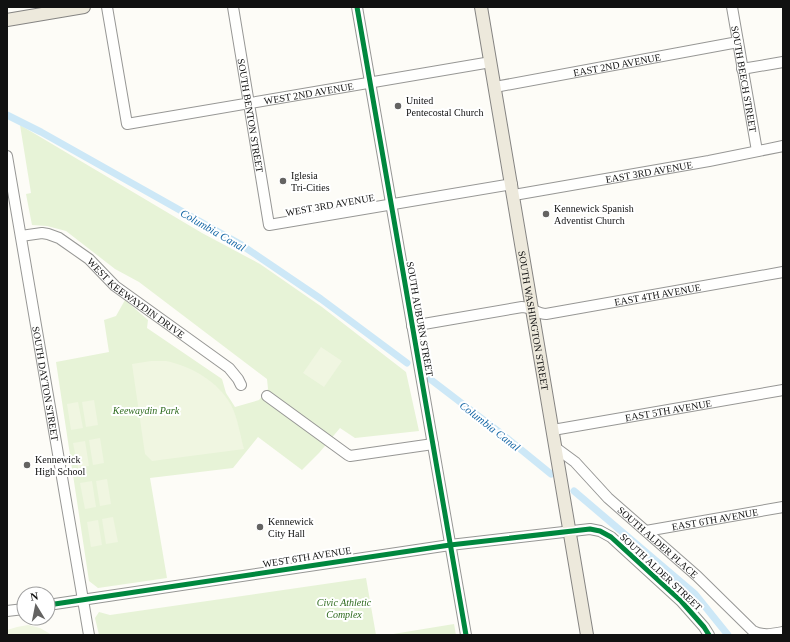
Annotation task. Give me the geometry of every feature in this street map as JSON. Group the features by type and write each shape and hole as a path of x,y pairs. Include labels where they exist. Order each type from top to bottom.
{"main road":[{"path":"7,20 84,7"},
{"name":"SOUTH WASHINGTON STREET","path":"481,7 588,635"}],"street":[{"name":"WEST 2ND AVENUE","path":"107,7 127,124 491,62"},
{"name":"SOUTH BENTON STREET","path":"233,7 269,225"},
{"name":"SOUTH AUBURN STREET","path":"357,7 466,635"},
{"name":"SOUTH BEECH STREET","path":"732,7 757,151"},
{"name":"EAST 2ND AVENUE","path":"495,87 738,42"},
{"path":"742,69 783,62"},
{"name":"EAST 3RD AVENUE","path":"513,189 709,161 783,146"},
{"name":"SOUTH DAYTON STREET","path":"7,156 89,635"},
{"name":"WEST 3RD AVENUE","path":"269,225 391,204 513,189"},
{"name":"WEST KEEWAYDIN DRIVE","path":"21,236 42,233 59,238 89,259 115,286 229,368 238,378 241,385"},
{"name":"EAST 4TH AVENUE","path":"412,326 522,307 526,307 541,314 546,314 783,272"},
{"name":"EAST 5TH AVENUE","path":"553,430 783,390"},
{"path":"267,396 350,456 433,444"},
{"name":"SOUTH ALDER PLACE","path":"556,448 575,462 604,494 697,576 753,631 761,634"},
{"name":"EAST 6TH AVENUE","path":"646,531 783,507"},
{"name":"SOUTH ALDER STREET","path":"570,531 595,529 611,537 681,601 704,627 709,635"},
{"name":"WEST 6TH AVENUE","path":"56,604 450,545 570,531"},
{"path":"761,634 783,632"}],"green space":[{"name":"Keewaydin Park","path":"20,125 202,233 260,264 322,307 406,372 419,431 355,438 340,428 319,453 302,470 258,437 233,468 150,478 167,578 98,588 89,581 56,362 109,352 104,320 116,316 125,300 148,320 147,328 222,379 226,393 235,407 259,400 268,389 267,379 139,282 115,269 66,231 47,226 32,225 26,194 31,193"},
{"path":"321,347 342,361 324,387 303,373"},
{"path":"151,361 166,361 175,363 194,371 212,382 226,397 231,405 237,421 244,449 152,461 145,454 132,364"},
{"path":"94,400 98,425 86,427 82,402"},
{"path":"78,402 83,428 71,430 67,404"},
{"path":"100,438 104,463 93,465 89,440"},
{"path":"85,441 89,466 78,468 73,443"},
{"path":"107,479 111,504 100,506 96,481"},
{"path":"92,481 96,507 85,509 80,483"},
{"path":"113,517 118,542 106,544 102,519"},
{"path":"98,520 102,545 91,547 87,522"},
{"name":"Civic Athletic Complex","path":"366,578 376,635 99,635 95,618 99,612 110,615"},
{"name":"Civic Athletic Complex","path":"454,624 456,635 387,635"},
{"path":"32,626 40,628 52,635 7,635 7,630 17,627"}],"waterway":[{"name":"Columbia Canal","path":"7,115 41,132 240,244 321,299 407,363"},
{"name":"Columbia Canal","path":"430,379 551,474"},
{"name":"Columbia Canal","path":"574,491 695,594 728,635"}],"cycle path":[{"path":"357,7 466,635"},
{"path":"56,604 450,545 590,529 600,531 611,537 681,601 704,627 709,635"}],"place":[{"name":"United Pentecostal Church","path":"398,106"},
{"name":"Iglesia Tri-Cities","path":"283,181"},
{"name":"Kennewick Spanish Adventist Church","path":"546,214"},
{"name":"Kennewick High School","path":"27,465"},
{"name":"Kennewick City Hall","path":"260,527"}]}
